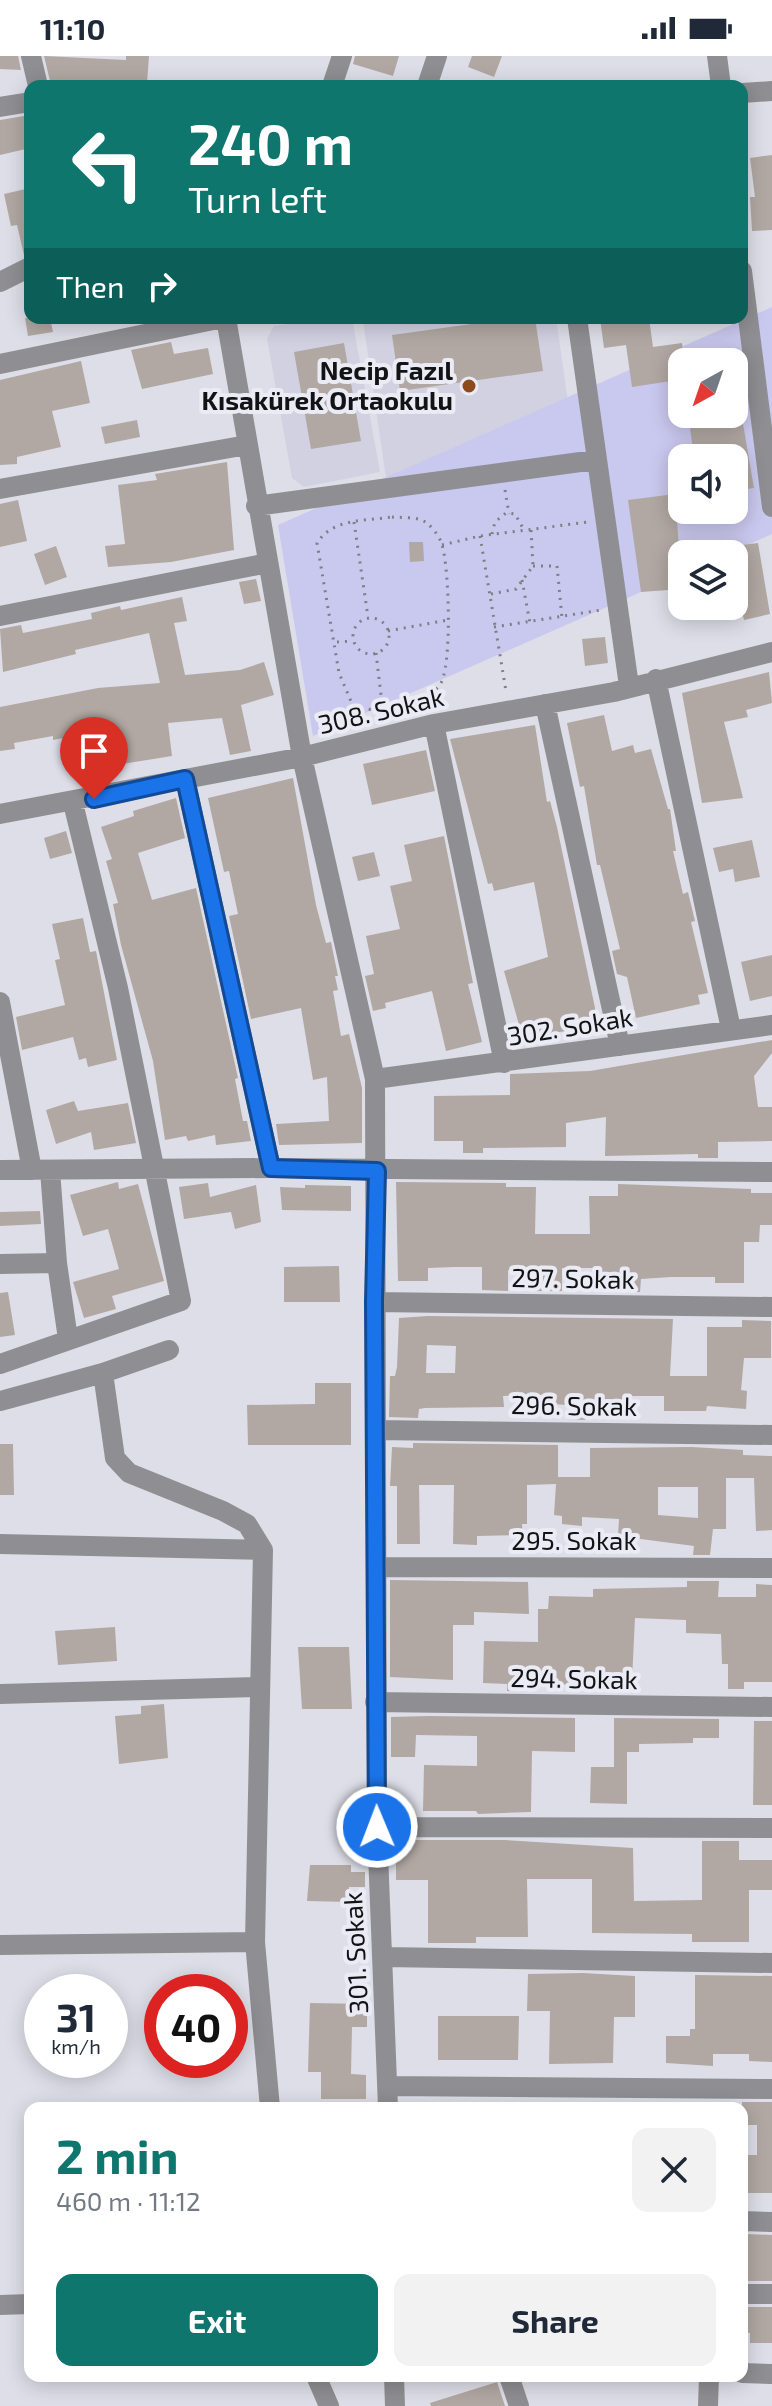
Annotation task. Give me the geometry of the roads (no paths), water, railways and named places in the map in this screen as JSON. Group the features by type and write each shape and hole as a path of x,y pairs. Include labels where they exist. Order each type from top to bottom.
{"street":[{"path":"31,56 37,80"},
{"path":"334,80 342,56"},
{"path":"429,80 437,56"},
{"path":"717,56 720,80"},
{"path":"748,93 772,91"},
{"path":"0,107 24,103"},
{"path":"0,282 24,270"},
{"path":"748,318 772,507"},
{"path":"0,364 195,324"},
{"name":"301. Sokak","path":"225,324 302,757 375,1079 375,1702 388,2102"},
{"path":"578,324 629,686"},
{"path":"0,489 247,445"},
{"path":"256,506 503,475 595,460"},
{"path":"0,616 268,563"},
{"name":"308. Sokak","path":"0,814 73,803 302,757 434,724 545,704 772,652"},
{"path":"656,679 731,1029"},
{"path":"545,704 620,1046"},
{"path":"434,724 504,1063"},
{"path":"185,779 271,1168"},
{"path":"0,1364 181,1301 118,988 73,803"},
{"path":"0,1002 41,1170 68,1339"},
{"name":"302. Sokak","path":"375,1079 772,1025"},
{"path":"0,1170 271,1168 772,1172"},
{"path":"0,1264 57,1263"},
{"name":"297. Sokak","path":"374,1302 772,1307"},
{"path":"0,1401 103,1373 169,1350"},
{"path":"103,1373 115,1458 129,1473 223,1511 247,1524 263,1550 255,1942 269,2102"},
{"name":"296. Sokak","path":"375,1430 772,1435"},
{"path":"0,1544 263,1550"},
{"name":"295. Sokak","path":"376,1567 772,1568"},
{"path":"0,1694 260,1687"},
{"name":"294. Sokak","path":"375,1702 772,1707"},
{"path":"377,1827 772,1828"},
{"path":"0,1945 255,1942"},
{"path":"384,1957 772,1963"},
{"path":"388,2086 772,2089"},
{"path":"748,2221 772,2222"},
{"path":"748,2294 772,2294"},
{"path":"0,2305 24,2304"},
{"path":"748,2373 772,2374"},
{"path":"319,2382 329,2406"},
{"path":"394,2382 395,2406"},
{"path":"511,2382 519,2406"},
{"path":"708,2406 709,2382"}],"place":[{"name":"Necip Fazıl Kısakürek Ortaokulu","path":"469,386"}]}
